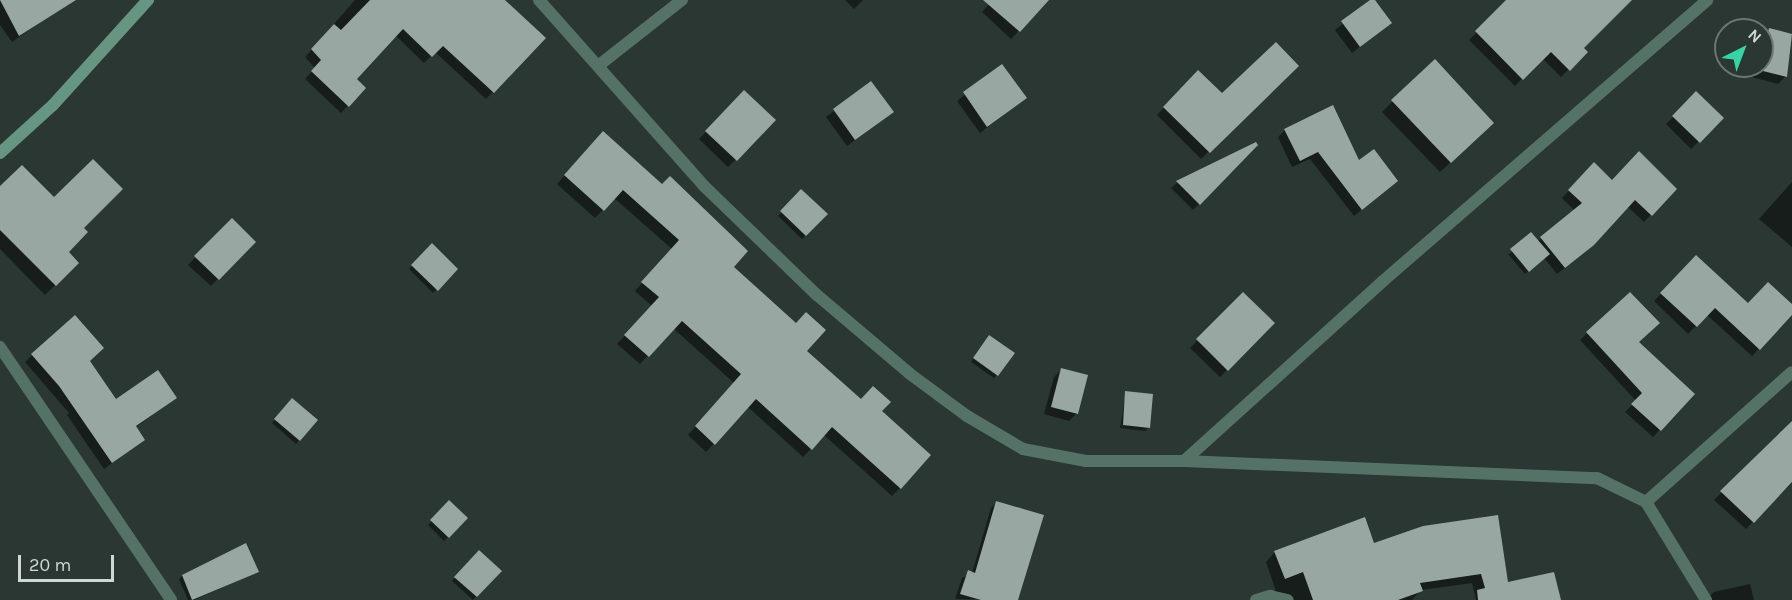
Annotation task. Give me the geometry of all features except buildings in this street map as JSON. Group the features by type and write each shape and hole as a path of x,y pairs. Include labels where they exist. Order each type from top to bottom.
{"street":[{"path":"0,153 53,105 148,0"},
{"path":"539,0 704,186 817,295 909,374 967,416 1023,449 1086,461 1184,461 1598,478 1646,502 1706,600"},
{"path":"598,66 682,0"},
{"path":"1184,461 1383,281 1707,0"},
{"path":"0,347 171,600"},
{"path":"1646,502 1792,372"},
{"path":"1256,600 1270,596 1288,600"}]}
